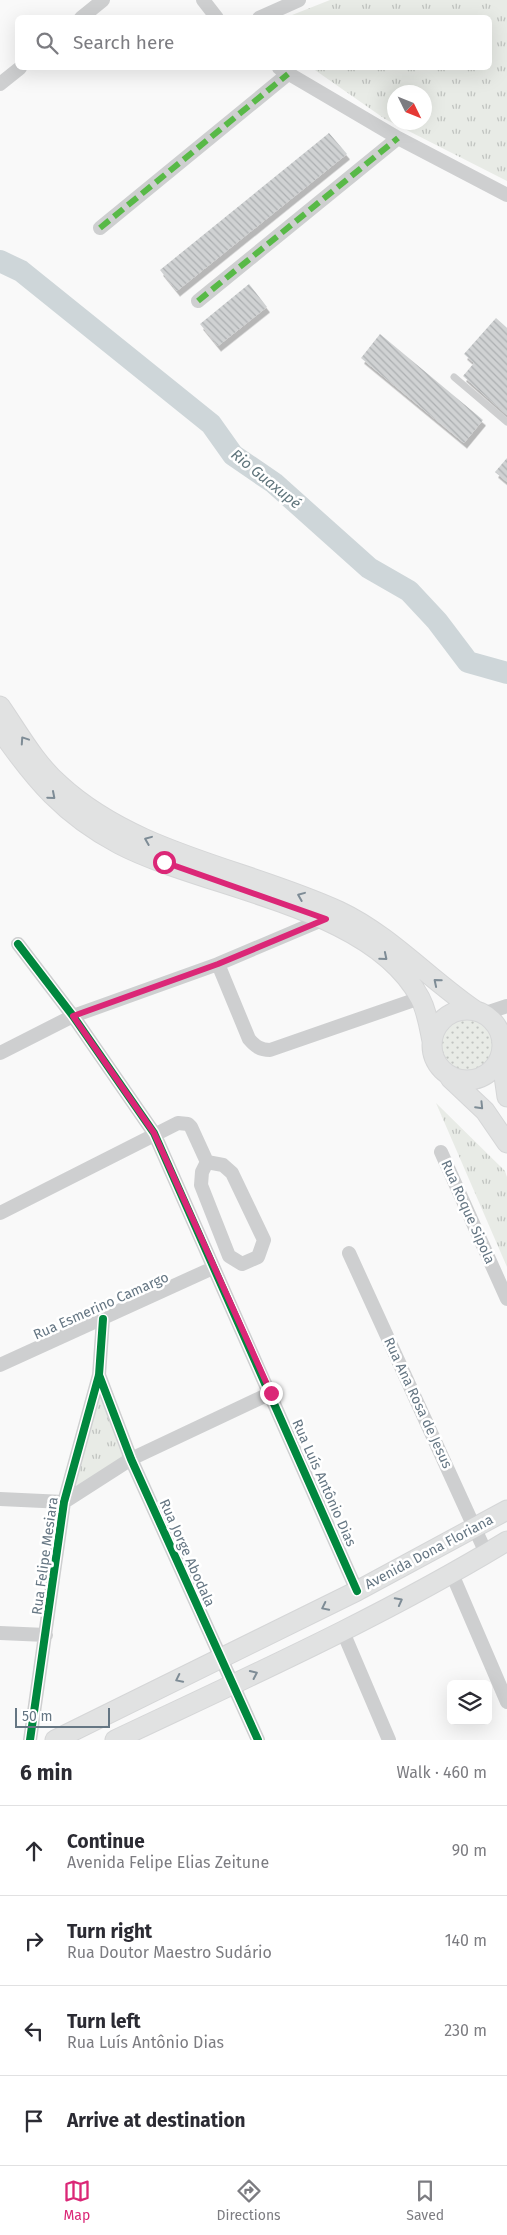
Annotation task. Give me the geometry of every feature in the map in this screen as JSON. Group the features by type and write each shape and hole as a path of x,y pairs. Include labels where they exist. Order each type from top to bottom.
{"main road":[{"path":"0,706 58,784 106,820 143,838 332,915 393,946 480,1013 499,1030 502,1038 501,1055 507,1097"},
{"path":"0,730 43,788 88,825 119,844 164,862 332,915 353,935 380,954 406,978 420,998 428,1019 436,1063 485,1111 507,1143"},
{"path":"432,1041 437,1027 447,1016 461,1011 480,1013"},
{"path":"447,1075 463,1081 479,1079 493,1069 501,1055"},
{"name":"Avenida Dona Floriana","path":"55,1740 357,1591 507,1510"},
{"name":"Avenida Dona Floriana","path":"115,1740 343,1632 452,1574 507,1540"}],"street":[{"path":"86,15 103,0"},
{"path":"203,0 215,15"},
{"path":"266,15 299,0"},
{"path":"0,84 18,70"},
{"path":"100,228 284,71 398,138 507,195"},
{"path":"198,301 398,138"},
{"path":"0,1053 73,1016 218,964 332,915"},
{"name":"Rua Luís Antônio Dias","path":"18,944 73,1016 154,1133 213,1268 271,1393 357,1591"},
{"path":"218,964 249,1039 254,1046 264,1050 270,1050 420,998"},
{"path":"480,1013 507,1006"},
{"path":"0,1213 154,1133 178,1123 188,1124 208,1162"},
{"name":"Rua Roque Sipola","path":"441,1152 507,1299"},
{"path":"208,1162 223,1165 232,1173 264,1240 258,1257 250,1262 242,1264 229,1256 201,1185 202,1172 208,1162"},
{"name":"Rua Ana Rosa de Jesus","path":"349,1253 486,1553"},
{"name":"Rua Esmerino Camargo","path":"0,1365 213,1268"},
{"name":"Rua Felipe Mesiara","path":"30,1740 64,1502 99,1375 103,1319"},
{"name":"Rua Jorge Abodala","path":"99,1375 131,1460 258,1740"},
{"path":"0,1499 64,1502 131,1460 271,1393"},
{"path":"452,1574 507,1702"},
{"path":"343,1632 389,1740"},
{"path":"0,1633 46,1635"}],"lane":[{"path":"454,377 507,422"}],"green space":[{"path":"330,0 507,0 507,181 407,130 432,130 432,85 387,85 387,120 315,70 492,70 492,15 292,15"},
{"path":"467,1016 483,1021 488,1025 492,1030 497,1046 492,1062 488,1067 483,1071 467,1076 451,1071 446,1067 442,1062 437,1046 442,1030 446,1025 451,1021"},
{"path":"436,1103 505,1171 507,1177 507,1267"},
{"path":"99,1389 125,1455 71,1492"}],"building":[{"path":"329,133 347,154 177,291 160,270"},
{"path":"249,284 267,307 218,346 200,324"},
{"path":"496,318 507,328 507,415 463,376 474,363 464,354"},
{"path":"380,334 483,420 464,443 361,358"},
{"path":"507,458 507,482 495,472"}],"waterway":[{"name":"Rio Guaxupé","path":"0,261 21,271 211,424 233,455 274,483 369,568 409,591 437,621 468,662 507,673"}],"marked path":[{"path":"100,228 288,74"},
{"path":"198,301 398,138"}],"cycle path":[{"path":"18,944 73,1016 154,1133 357,1591"},
{"path":"30,1740 64,1502 99,1375 103,1319"},
{"path":"99,1375 131,1459 258,1740"}],"route":[{"path":"164,862 326,919 218,964 73,1016 154,1133 213,1268 271,1393"}]}
